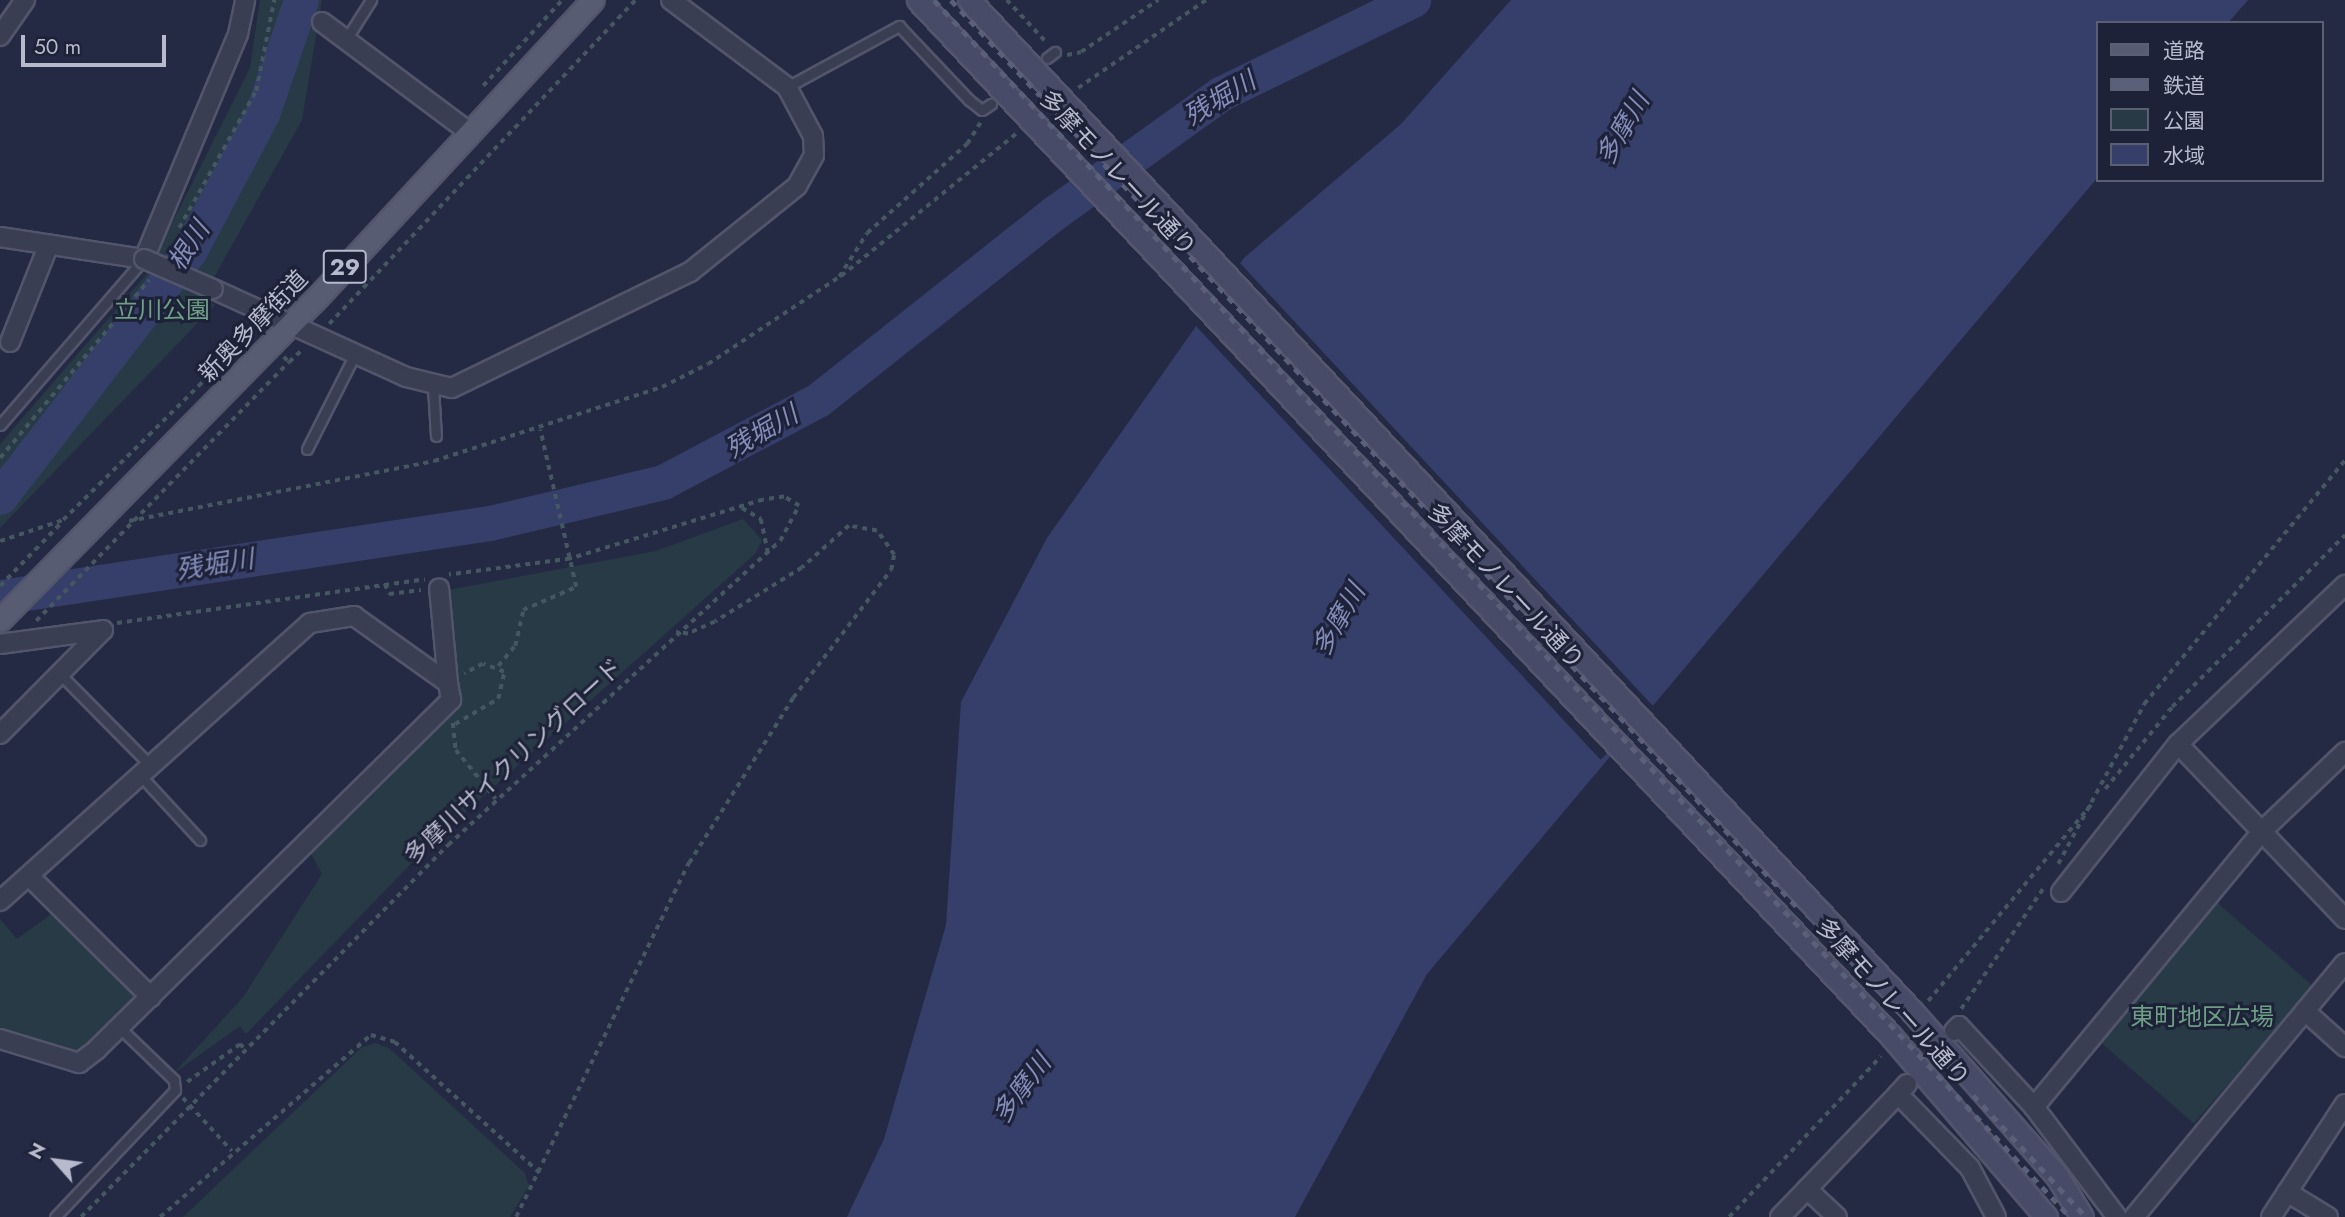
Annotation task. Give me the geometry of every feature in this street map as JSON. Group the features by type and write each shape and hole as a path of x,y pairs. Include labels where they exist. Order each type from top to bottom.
{"main road":[{"name":"新奥多摩街道","path":"0,620 292,323 593,0"},
{"name":"多摩モノレール通り","path":"918,0 1031,130 1887,1043 2046,1217"},
{"name":"多摩モノレール通り","path":"969,0 1070,100 1918,1007 2057,1176 2082,1217"}],"street":[{"path":"0,36 25,0"},
{"path":"144,258 238,34 245,0"},
{"path":"0,237 144,258 433,387 467,384 690,272 771,211 797,186 814,155 813,136 787,87 671,0"},
{"path":"322,22 469,132"},
{"path":"10,342 49,244"},
{"path":"2062,892 2178,744 2345,585"},
{"path":"0,1039 79,1063 120,1028 451,700 439,588"},
{"path":"0,901 31,878 310,623 354,616 448,683"},
{"path":"0,644 103,630"},
{"path":"0,734 62,676 103,630"},
{"path":"2178,744 2345,919"},
{"path":"2035,1107 2262,831 2345,752"},
{"path":"31,878 151,997"},
{"path":"2134,1217 2345,963"},
{"path":"2305,1011 2345,1047"},
{"path":"1956,1028 2035,1107 2117,1217"},
{"path":"1780,1217 1903,1089 1970,1168 1996,1217"},
{"path":"2271,1217 2345,1104"},
{"path":"1807,1189 1837,1217"},
{"path":"2287,1192 2328,1217"}],"lane":[{"path":"345,41 371,0"},
{"path":"787,87 899,26 982,110 991,104"},
{"path":"0,425 144,258"},
{"path":"307,449 356,352"},
{"path":"433,387 436,436"},
{"path":"62,676 146,771 200,840"},
{"path":"55,1217 175,1090 174,1080 120,1028"}],"path":[{"path":"333,320 635,0"},
{"path":"1007,0 1051,55 1081,52 1155,1"},
{"path":"1070,100 1206,0"},
{"path":"839,277 867,233 976,133 982,110"},
{"path":"129,521 434,461 540,430 708,364 839,277 1031,130"},
{"path":"0,586 246,339"},
{"path":"30,627 129,521 289,362"},
{"path":"498,666 515,646 523,610 576,587 540,430"},
{"path":"1956,1028 1970,991 2024,918 2099,796 2144,704 2345,460"},
{"name":"多摩川サイクリングロード","path":"81,1217 189,1103 496,799 676,632 768,553 793,527 799,506 784,497 740,507 570,559 151,614 103,630"},
{"path":"740,507 761,519 768,553"},
{"path":"0,541 63,520"},
{"path":"516,1217 541,1174 689,863 793,698 891,569 894,555 877,531 849,526 802,568 715,622 688,634 676,632"},
{"path":"1918,1007 2172,707 2345,535"},
{"path":"385,584 388,594 439,588"},
{"path":"448,683 483,664 498,666 504,672 498,699 454,725"},
{"path":"456,750 496,799"},
{"path":"160,1217 232,1152 371,1035 395,1042 541,1174"},
{"path":"1729,1217 1887,1043"},
{"path":"175,1090 240,1044 244,1048"},
{"path":"189,1103 232,1152"}],"green space":[{"name":"立川公園","path":"260,0 322,0 302,120 203,297 215,305 0,528 0,444 146,275 250,68"},
{"path":"743,519 762,540 756,553 433,841 246,1034 240,1026 174,1073 244,996 322,874 309,850 457,703 448,590 656,551"},
{"name":"東町地区広場","path":"2213,899 2313,986 2194,1124 2094,1036"},
{"path":"54,912 139,997 76,1054 0,1031 0,919 17,939"},
{"path":"375,1043 389,1048 525,1173 529,1186 510,1217 183,1217 361,1048"}],"water":[{"name":"多摩川","path":"1511,0 2248,0 2230,21 2096,21 2096,179 1427,974 1295,1217 847,1217 884,1139 946,925 961,702 1047,538 1244,258 1401,124"}],"pier":[{"path":"1238,261 1655,709 1601,760 1183,312"}],"waterway":[{"name":"根川","path":"0,497 190,250 262,114 301,0"},
{"name":"残堀川","path":"0,597 490,523 663,482 818,400 1054,213 1220,94 1413,0"}],"tunnel":[{"path":"1912,1079 1949,1037"}],"railway":[{"path":"934,0 2070,1217"},
{"path":"951,0 1798,908"},
{"path":"1973,1095 2086,1217"}]}
